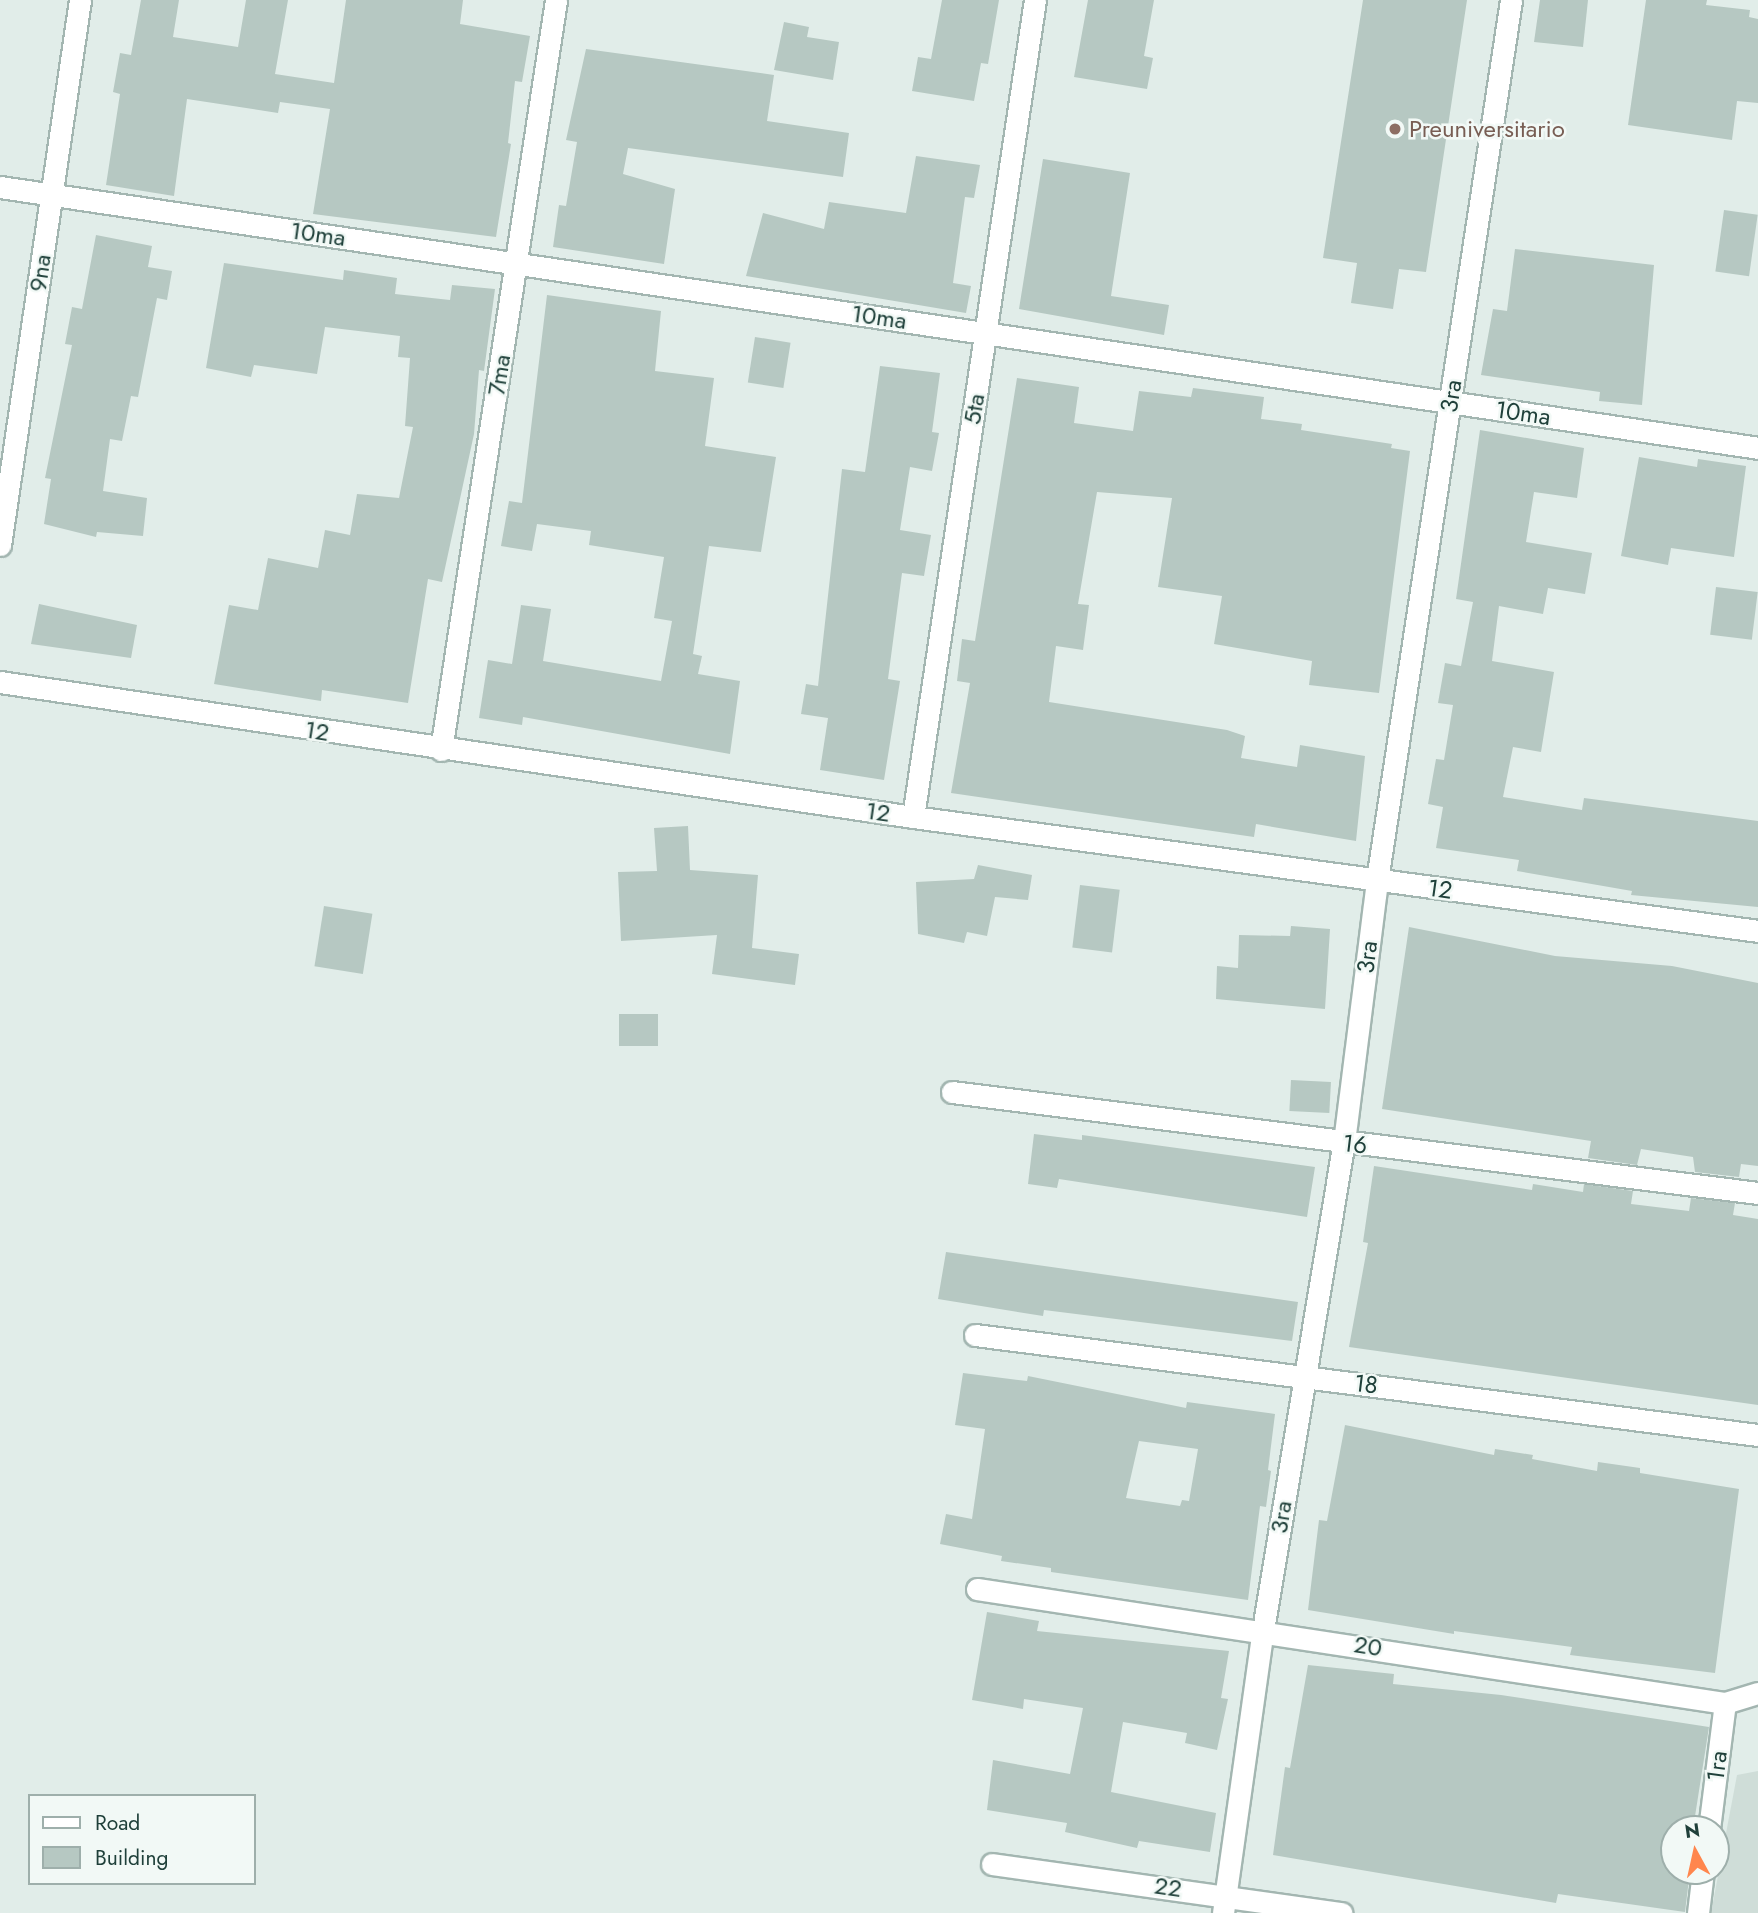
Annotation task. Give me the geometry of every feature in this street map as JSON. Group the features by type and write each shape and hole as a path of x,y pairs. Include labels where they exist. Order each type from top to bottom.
{"street":[{"name":"9na","path":"0,545 80,0"},
{"name":"7ma","path":"441,750 556,0"},
{"name":"5ta","path":"913,817 1035,0"},
{"name":"3ra","path":"1224,1904 1263,1630 1344,1142 1377,880 1511,0"},
{"name":"10ma","path":"0,187 1758,448"},
{"name":"12","path":"0,682 441,750 913,817 1758,931"},
{"name":"16","path":"952,1092 1758,1193"},
{"name":"18","path":"975,1335 1758,1435"},
{"name":"20","path":"977,1589 1263,1630 1725,1703 1758,1693"},
{"name":"1ra","path":"1711,1815 1725,1703"},
{"name":"22","path":"992,1864 1224,1904 1342,1913"},
{"path":"1698,1913 1701,1885"}],"shaded area":[{"path":"1758,1771 1758,1913 1711,1913 1716,1885 1730,1885 1729,1815 1737,1775"}],"building":[{"path":"141,0 179,0 173,37 238,47 246,0 288,0 275,74 334,83 346,0 463,0 460,24 530,36 522,82 515,81 508,143 511,144 496,237 313,214 330,109 280,102 278,113 187,99 174,196 106,185 120,94 113,92 120,53 131,55"},
{"path":"942,0 999,0 988,64 981,63 974,101 912,91 918,57 931,59"},
{"path":"1088,0 1154,0 1144,56 1153,58 1147,89 1074,77"},
{"name":"Preuniversitario","path":"1363,0 1467,0 1426,272 1399,269 1393,309 1351,303 1357,263 1323,258"},
{"path":"1540,0 1588,0 1583,47 1534,42"},
{"path":"1646,0 1707,0 1706,5 1750,10 1749,17 1758,19 1758,103 1737,101 1732,140 1628,125"},
{"path":"784,22 809,27 807,37 839,42 833,80 774,70"},
{"path":"586,49 774,75 767,121 849,133 843,177 628,148 623,174 675,189 664,264 553,247 559,205 566,206 577,142 566,140"},
{"path":"916,156 980,165 974,198 965,197 953,283 971,286 966,313 746,276 763,213 824,229 829,202 906,213"},
{"path":"1043,159 1130,173 1111,296 1169,305 1164,335 1019,309"},
{"path":"1724,210 1758,215 1749,276 1715,271"},
{"path":"96,235 152,246 148,267 172,271 167,300 157,298 138,397 131,396 122,441 110,439 103,491 147,498 143,536 97,532 96,537 44,524 51,479 45,478 72,345 65,344 72,307 82,309"},
{"path":"1515,249 1654,265 1642,405 1599,401 1600,392 1481,375 1493,309 1507,311"},
{"path":"224,263 343,280 344,270 397,278 395,294 450,300 452,285 495,289 484,371 479,370 474,434 442,582 428,579 408,703 322,690 321,701 214,684 229,605 258,610 268,558 318,568 325,530 350,535 357,494 399,498 413,427 405,426 410,358 398,357 400,336 325,327 317,374 254,365 251,377 206,368"},
{"path":"547,295 661,311 655,371 714,378 705,446 776,457 761,552 709,546 693,654 702,656 698,674 740,681 730,754 523,717 522,725 479,718 488,660 512,664 521,605 551,609 543,661 661,681 672,621 654,618 664,557 589,545 591,531 537,524 532,551 501,546 509,501 522,503"},
{"path":"755,337 791,343 783,388 748,382"},
{"path":"880,366 940,373 932,432 939,433 932,471 910,467 900,530 931,535 924,576 902,573 888,679 900,681 884,780 820,770 828,718 801,714 806,684 818,686 842,469 865,472"},
{"path":"1017,378 1079,387 1074,423 1133,431 1139,391 1191,397 1193,388 1264,397 1261,419 1302,424 1301,430 1392,444 1391,448 1410,451 1379,693 1309,685 1312,661 1214,644 1222,596 1158,587 1172,498 1097,492 1078,604 1089,605 1083,650 1056,646 1049,702 1227,730 1245,736 1241,758 1297,767 1300,745 1365,756 1356,841 1256,824 1254,837 951,793 970,683 957,681 962,639 975,641"},
{"path":"1480,430 1584,448 1577,498 1534,492 1526,542 1592,553 1585,594 1548,588 1543,614 1499,606 1492,661 1554,672 1541,752 1513,747 1503,797 1582,810 1584,798 1758,821 1758,907 1631,895 1632,891 1517,871 1519,860 1436,848 1443,807 1428,804 1436,759 1444,760 1453,705 1438,703 1445,663 1461,666 1473,602 1456,599"},
{"path":"1639,457 1697,467 1698,459 1746,466 1734,557 1671,548 1668,565 1621,556"},
{"path":"1716,587 1758,592 1752,640 1710,635"},
{"path":"39,604 137,625 131,658 31,644"},
{"path":"688,826 690,870 758,875 752,948 799,954 795,985 712,974 717,935 621,941 618,872 657,871 654,828"},
{"path":"978,865 1032,875 1028,900 995,897 987,936 967,932 964,943 918,934 916,882 974,879"},
{"path":"1080,885 1120,890 1112,952 1072,948"},
{"path":"324,906 372,914 363,974 314,966"},
{"path":"1291,926 1330,929 1325,1009 1216,999 1217,966 1238,968 1239,935 1290,936"},
{"path":"1409,927 1555,956 1672,966 1758,983 1758,1166 1741,1164 1739,1177 1695,1172 1693,1157 1641,1149 1637,1165 1588,1158 1591,1141 1382,1109"},
{"path":"619,1014 658,1014 658,1046 619,1046"},
{"path":"1291,1080 1331,1082 1329,1113 1289,1111"},
{"path":"1034,1134 1082,1140 1082,1135 1315,1167 1307,1217 1059,1179 1057,1188 1028,1184"},
{"path":"1374,1166 1532,1190 1533,1184 1583,1192 1584,1184 1633,1191 1631,1204 1689,1211 1691,1198 1735,1203 1733,1215 1758,1219 1758,1405 1349,1347 1368,1243 1363,1242"},
{"path":"946,1252 1298,1302 1292,1341 1044,1310 1043,1316 938,1299"},
{"path":"963,1373 1027,1381 1028,1376 1186,1408 1187,1402 1275,1414 1266,1507 1260,1506 1248,1600 1051,1572 1051,1568 1001,1561 1002,1556 940,1544 946,1514 972,1519 985,1429 955,1425","holes":["1139,1441 1198,1449 1189,1501 1182,1500 1180,1506 1126,1498"]},
{"path":"1345,1425 1494,1455 1495,1449 1533,1455 1532,1459 1597,1471 1598,1462 1640,1468 1640,1473 1739,1489 1715,1673 1570,1655 1572,1647 1454,1631 1454,1634 1308,1610 1319,1520 1327,1521"},
{"path":"987,1612 1039,1621 1037,1631 1229,1651 1221,1698 1228,1699 1217,1750 1185,1743 1187,1733 1123,1722 1111,1792 1216,1813 1210,1852 1139,1841 1137,1848 1065,1832 1067,1823 987,1810 993,1760 1070,1774 1083,1708 1024,1699 1023,1709 972,1700"},
{"path":"1308,1665 1394,1674 1393,1684 1501,1695 1709,1727 1695,1815 1660,1815 1660,1885 1688,1885 1685,1912 1558,1894 1556,1903 1273,1855 1285,1767 1290,1768"}],"place":[{"name":"Preuniversitario","path":"1395,129"}]}
